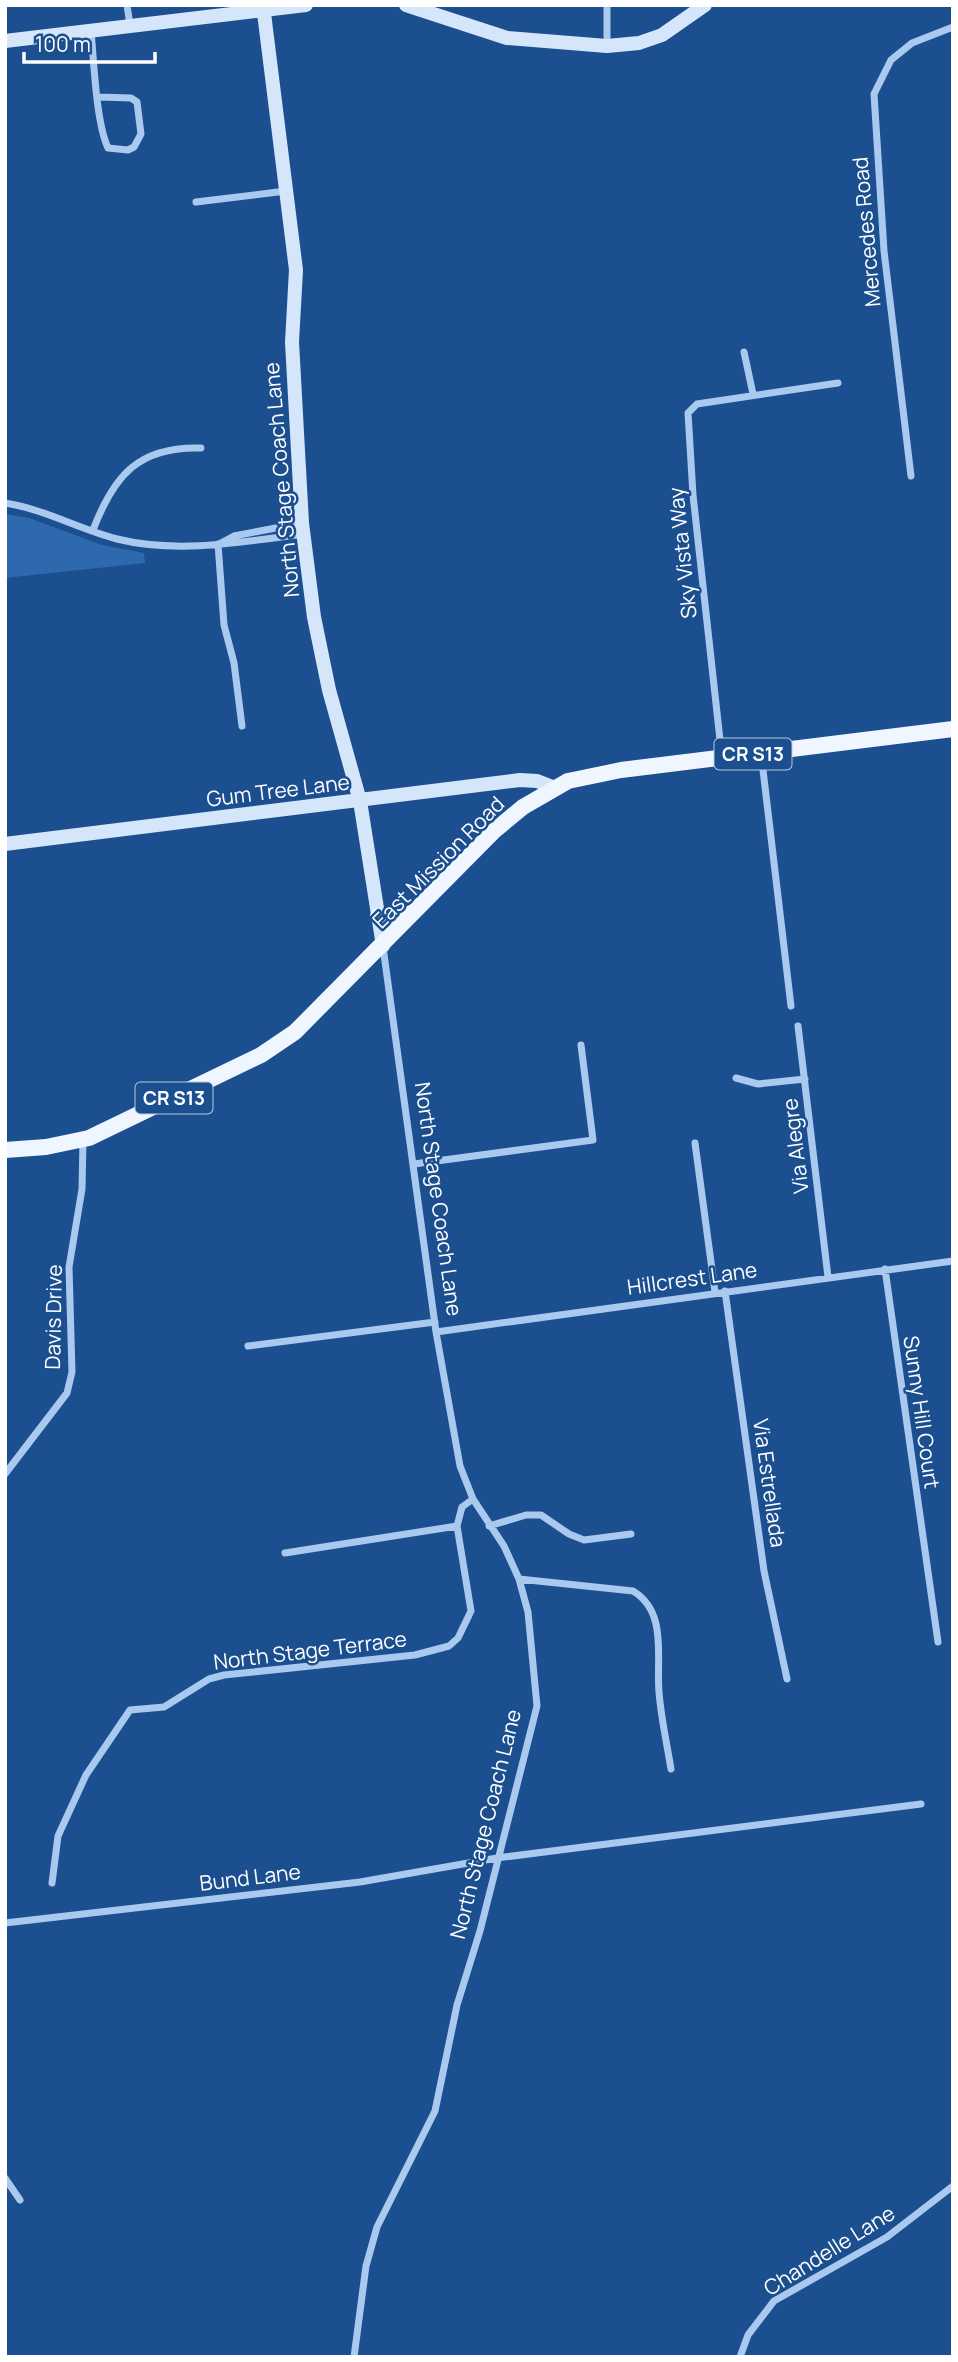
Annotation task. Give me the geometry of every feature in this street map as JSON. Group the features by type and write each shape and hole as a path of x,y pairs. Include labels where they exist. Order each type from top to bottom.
{"main road":[{"name":"East Mission Road","path":"5,1150 47,1147 83,1139 145,1113 261,1055 304,1024 494,831 523,807 568,781 621,770 953,729"},
{"path":"378,916 397,918 416,911"}],"street":[{"path":"127,5 130,25"},
{"path":"5,41 306,5"},
{"path":"406,5 507,38 607,46 639,43 663,35 705,5"},
{"path":"607,5 607,46"},
{"name":"North Stage Coach Lane","path":"263,9 296,270 292,342 303,528 314,617 329,690 360,801 383,946 436,1332 460,1466 473,1499 504,1546 519,1578 528,1612 537,1706 480,1931 457,2005 435,2111 377,2227 366,2266 354,2357"},
{"name":"Mercedes Road","path":"911,476 884,251 874,94 891,60 912,43 953,27"},
{"path":"90,30 99,97 108,148 128,150 134,147 141,134 137,102 131,98 99,97"},
{"path":"196,202 286,191"},
{"path":"744,352 753,394"},
{"name":"Sky Vista Way","path":"722,759 692,495 688,413 697,404 838,383"},
{"path":"93,530 117,481 142,457 174,447 201,448"},
{"path":"5,503 23,505 118,539 155,543 218,544 234,536 303,528"},
{"path":"218,544 224,625 234,663 242,726"},
{"path":"761,752 791,1006"},
{"name":"Gum Tree Lane","path":"5,844 520,780 537,781 555,788"},
{"path":"798,1026 804,1079"},
{"path":"414,1164 593,1140 581,1045"},
{"name":"Via Alegre","path":"736,1078 758,1084 804,1079 828,1277"},
{"name":"Davis Drive","path":"5,1474 67,1393 72,1372 69,1266 82,1189 83,1139"},
{"path":"695,1143 715,1292"},
{"name":"Hillcrest Lane","path":"436,1332 953,1261"},
{"name":"Sunny Hill Court","path":"885,1269 938,1642"},
{"name":"Via Estrellada","path":"725,1291 764,1571 787,1679"},
{"path":"248,1346 435,1322"},
{"path":"285,1553 457,1527 462,1507 473,1499"},
{"path":"489,1526 526,1515 541,1515 569,1534 584,1539 631,1534"},
{"name":"North Stage Terrace","path":"51,1883 58,1836 86,1775 130,1710 164,1707 209,1679 224,1675 415,1655 449,1646 458,1638 471,1611 457,1527"},
{"path":"519,1578 634,1591 643,1597 654,1616 658,1634 659,1692 671,1769"},
{"name":"Bund Lane","path":"5,1923 360,1882 497,1858 921,1804"},
{"path":"5,2178 20,2200"},
{"name":"Chandelle Lane","path":"740,2357 748,2335 774,2301 887,2237 953,2186"}],"shaded area":[{"path":"5,514 29,518 102,545 144,553 145,563 5,578"}]}
